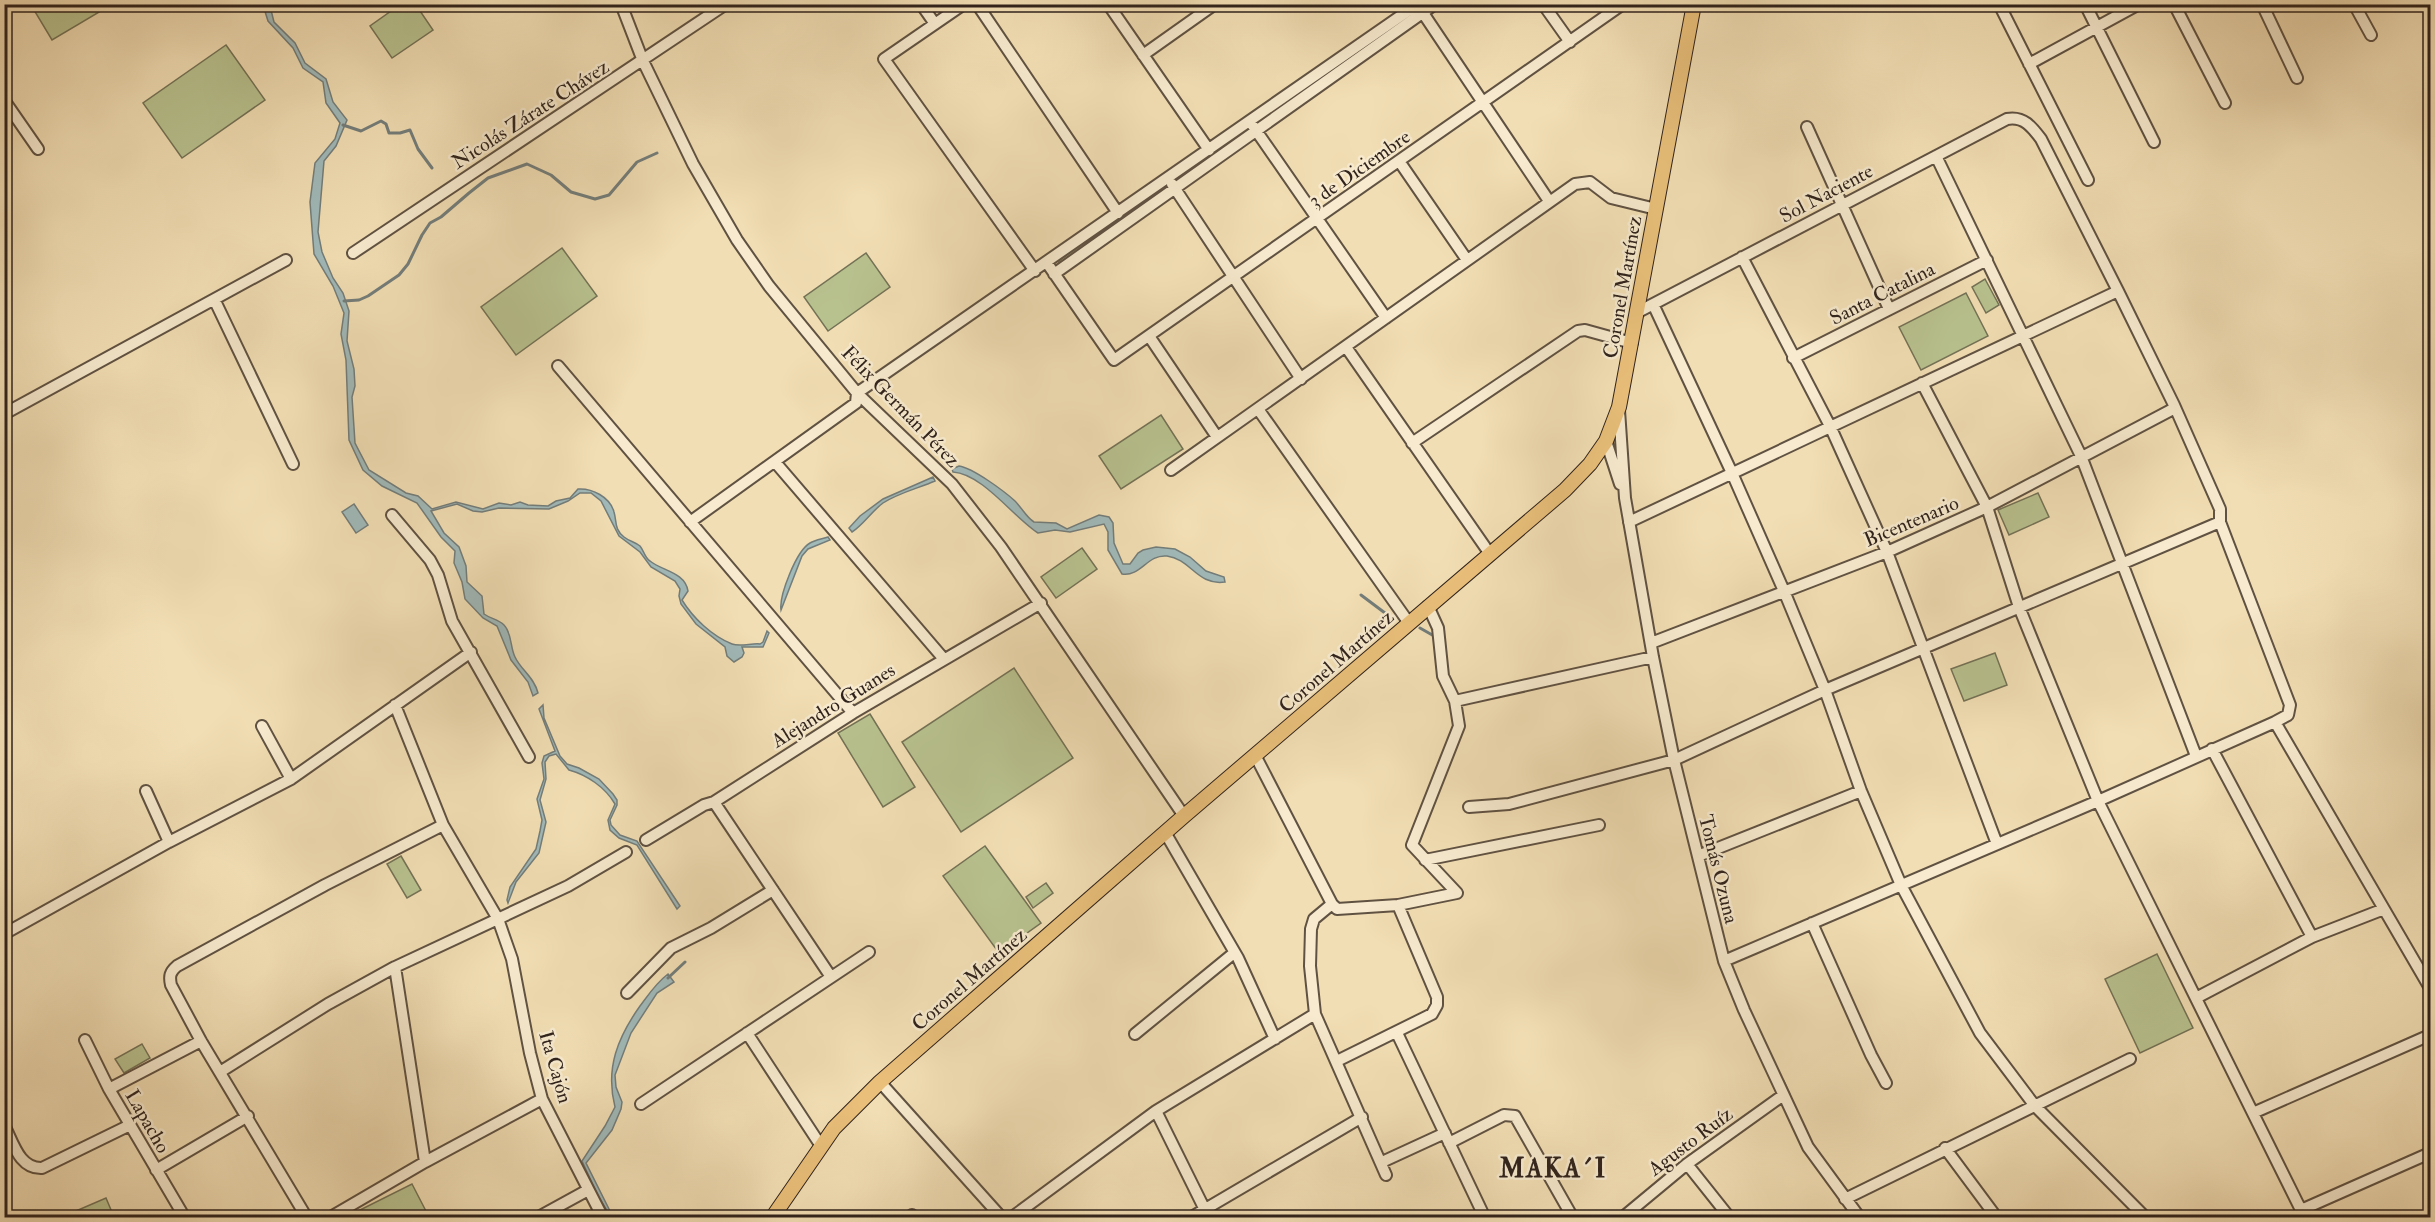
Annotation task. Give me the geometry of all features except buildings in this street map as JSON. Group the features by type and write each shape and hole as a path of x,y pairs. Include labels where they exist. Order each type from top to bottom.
{"main road":[{"name":"Coronel Martínez","path":"772,1218 834,1128 880,1082 1184,816 1256,757 1565,490 1590,464 1606,441 1619,407 1694,4"}],"street":[{"name":"Félix Germán Pérez","path":"621,4 643,61 693,164 737,240 770,286 857,393 952,484 1041,603 1184,816"},
{"name":"Nicolás Zárate Chávez","path":"352,253 726,4"},
{"path":"921,4 935,24"},
{"path":"964,4 884,59 1035,271"},
{"path":"977,4 1118,213"},
{"path":"1108,4 1209,150"},
{"path":"1143,55 1215,4"},
{"path":"690,522 856,403 857,393 1250,122 1420,8 1435,4"},
{"path":"1543,4 1570,42"},
{"name":"3 de Diciembre","path":"1054,274 1114,360 1623,4"},
{"path":"1999,4 2088,180"},
{"path":"2085,4 2154,142"},
{"path":"2029,64 2097,29 2139,4"},
{"path":"2174,4 2225,103"},
{"path":"2262,4 2297,78"},
{"path":"2354,4 2371,35"},
{"path":"1047,263 1054,274 1257,131 1420,8"},
{"path":"1420,8 1550,201"},
{"path":"4,100 8,114 38,149"},
{"name":"Sol Naciente","path":"1638,312 2007,119 2015,118 2024,121 2041,139 2118,291"},
{"path":"1250,122 1386,318"},
{"path":"1807,127 1889,309"},
{"path":"1936,156 2081,456 2196,756"},
{"path":"1399,161 1467,260"},
{"path":"1168,178 1301,379"},
{"path":"1171,470 1568,187 1587,181 1611,198 1656,209"},
{"path":"1742,257 1830,426 1887,552 1997,844"},
{"path":"4,414 286,260"},
{"name":"Santa Catalina","path":"1793,358 1987,260"},
{"path":"1629,522 2118,291 2175,408 2220,508 2220,522 2290,705 2288,715 2275,722 2098,801 1724,961"},
{"path":"215,300 293,464"},
{"path":"1653,304 1784,591 1825,690 1861,792 1901,885 1980,1034 2035,1106 2146,1218"},
{"path":"1412,442 1578,331 1585,330 1632,344"},
{"path":"1149,336 1217,437"},
{"path":"1346,347 1490,554"},
{"path":"558,366 853,712"},
{"path":"1922,384 1987,507 2019,607 2098,801 2303,1214 2430,1153"},
{"name":"Tomás Ozuna","path":"1619,407 1625,498 1653,657 1674,760 1724,961 1782,1096 1808,1147 1860,1218"},
{"name":"Bicentenario","path":"1651,643 1887,552 1987,507 2175,408"},
{"path":"1258,409 1409,623"},
{"name":"Tomás Ozuna","path":"1606,441 1625,498"},
{"path":"774,462 943,658"},
{"path":"392,515 430,560 438,574 449,616 529,757"},
{"path":"1469,807 1509,804 1674,760 1825,690 2220,522"},
{"name":"Alejandro Guanes","path":"646,840 704,805 714,802 853,712 943,658 1041,603"},
{"path":"1256,757 1332,904 1337,909 1398,905 1457,893 1414,849 1413,841 1459,726 1455,702 1443,676 1438,628 1428,606"},
{"path":"4,934 169,842 291,779 471,652"},
{"path":"1455,702 1653,657"},
{"name":"Ita Cajón","path":"395,705 443,825 498,919 512,958 530,1053 543,1099 603,1218"},
{"path":"2275,722 2430,988"},
{"path":"262,726 291,779"},
{"path":"2212,749 2312,938"},
{"path":"146,791 169,842"},
{"path":"1698,856 1861,792"},
{"path":"714,802 831,977"},
{"path":"307,1218 201,1041 171,985 169,977 171,971 314,891 443,825"},
{"path":"1425,860 1599,825"},
{"path":"1166,834 1234,953 1275,1039"},
{"path":"220,1072 328,1004 395,967 568,886 626,852"},
{"path":"627,993 671,948 711,928 773,890"},
{"path":"1332,904 1314,919 1311,929 1310,966 1315,1014 1386,1175"},
{"path":"1337,1061 1432,1014 1437,1005 1437,997 1398,905"},
{"path":"2196,998 2312,938 2384,909"},
{"path":"1812,923 1870,1055 1886,1083"},
{"path":"641,1104 869,952"},
{"path":"1135,1034 1234,953"},
{"path":"395,967 425,1162"},
{"path":"1011,1218 1156,1111 1315,1014"},
{"path":"747,1033 821,1146"},
{"path":"1397,1033 1485,1218"},
{"path":"2253,1113 2430,1035"},
{"name":"Lapacho","path":"85,1040 109,1089 185,1218"},
{"path":"109,1089 201,1041"},
{"path":"1845,1199 2130,1059"},
{"path":"880,1082 1002,1218"},
{"name":"Agusto Ruíz","path":"1622,1218 1688,1164 1782,1096"},
{"path":"329,1218 425,1162 543,1099"},
{"path":"1156,1111 1207,1214"},
{"path":"1382,1162 1510,1114 1516,1116 1573,1218"},
{"path":"156,1170 248,1116"},
{"path":"1190,1218 1207,1214 1362,1117"},
{"path":"4,1125 23,1162 34,1169 42,1168 130,1125"},
{"path":"1945,1148 1997,1218"},
{"path":"1688,1164 1730,1218"},
{"path":"537,1218 588,1190"}],"green space":[{"path":"401,4 416,5 433,30 392,58 370,26"},
{"path":"31,5 111,5 52,40"},
{"path":"226,45 265,100 182,158 143,103"},
{"path":"1161,189 1164,191 1059,265 1059,261 1070,252"},
{"path":"562,248 597,296 516,355 481,307"},
{"path":"866,253 890,287 828,331 804,297"},
{"path":"1985,279 1999,305 1986,313 1972,287"},
{"path":"1966,293 1988,336 1921,370 1899,327"},
{"path":"1161,415 1183,449 1121,489 1099,456"},
{"path":"2038,493 2049,517 2009,535 1998,510"},
{"path":"1082,548 1097,569 1056,598 1041,577"},
{"path":"1995,653 2007,685 1964,701 1951,669"},
{"path":"1014,668 1073,758 961,832 902,742"},
{"path":"870,714 915,787 883,807 838,733"},
{"path":"985,846 1041,923 999,953 943,876"},
{"path":"401,856 421,890 407,898 387,864"},
{"path":"1046,883 1053,893 1033,908 1026,897"},
{"path":"2157,954 2193,1028 2140,1053 2105,979"},
{"path":"142,1044 150,1058 124,1073 115,1059"},
{"path":"412,1184 429,1217 346,1217"},
{"path":"106,1198 114,1217 62,1217"}],"water":[{"path":"263,5 267,5 274,22 295,43 305,63 326,79 333,102 347,120 336,146 324,161 318,232 322,252 333,278 343,293 349,311 347,341 354,369 355,386 352,397 355,443 369,470 406,493 418,496 432,509 456,502 483,509 499,503 511,505 520,502 528,505 548,506 556,501 570,498 578,489 594,492 609,502 621,534 640,546 650,561 682,580 688,591 682,600 704,626 725,641 739,645 760,644 767,631 769,633 763,647 742,647 744,653 742,657 734,662 727,656 725,647 696,624 681,604 680,589 675,581 651,567 640,552 619,536 601,501 591,493 580,493 549,509 499,508 482,512 457,504 431,511 444,533 459,547 466,566 467,582 482,596 484,614 499,621 507,628 515,657 536,687 538,693 533,696 528,682 511,660 497,626 483,618 465,599 462,582 454,563 455,551 441,537 417,503 382,486 363,470 349,440 346,360 341,334 344,313 333,286 314,254 310,202 315,163 335,139 340,123 326,103 323,82 303,68 293,48 268,21"},
{"path":"959,466 980,475 1004,492 1034,522 1056,523 1067,529 1099,515 1109,517 1113,523 1114,543 1123,564 1130,564 1143,550 1156,547 1175,549 1190,557 1206,571 1224,577 1225,582 1208,580 1182,562 1167,556 1154,558 1134,572 1122,574 1108,550 1108,532 1104,524 1070,532 1055,530 1038,533 976,480 953,472 952,469"},
{"path":"933,477 935,481 902,493 883,503 852,532 849,528 860,516 883,499"},
{"path":"354,504 368,525 356,533 342,512"},
{"path":"828,537 830,540 808,549 802,556 781,610 786,585 799,555 810,543"},
{"path":"543,705 544,718 560,756 567,764 599,779 613,794 617,805 610,820 611,825 620,835 637,841 680,906 677,909 637,845 619,838 610,830 608,820 615,804 611,798 595,782 569,770 556,754 549,756 545,762 546,779 540,800 546,822 539,853 516,882 508,903 510,887 536,849 542,820 537,799 544,779 542,763 544,756 555,751 539,709"},
{"path":"668,974 674,982 657,993 631,1033 615,1075 616,1087 622,1102 612,1130 586,1163 613,1217 611,1217 598,1196 582,1161 615,1107 612,1093 613,1066 625,1029 656,985"}],"waterway":[{"path":"343,125 361,131 381,121 386,124 389,133 410,130 418,149 432,168"},
{"path":"344,301 359,300 368,296 399,275 408,264 430,223 441,217 488,178 527,164 551,175 571,192 595,199 609,195 637,162 657,153"},
{"path":"1361,595 1393,619"},
{"path":"1420,628 1434,636"},
{"path":"668,978 685,962"},
{"path":"1783,1081 1789,1094"}],"district":[{"name":"MAKA´I","path":"1553,1168"}]}
